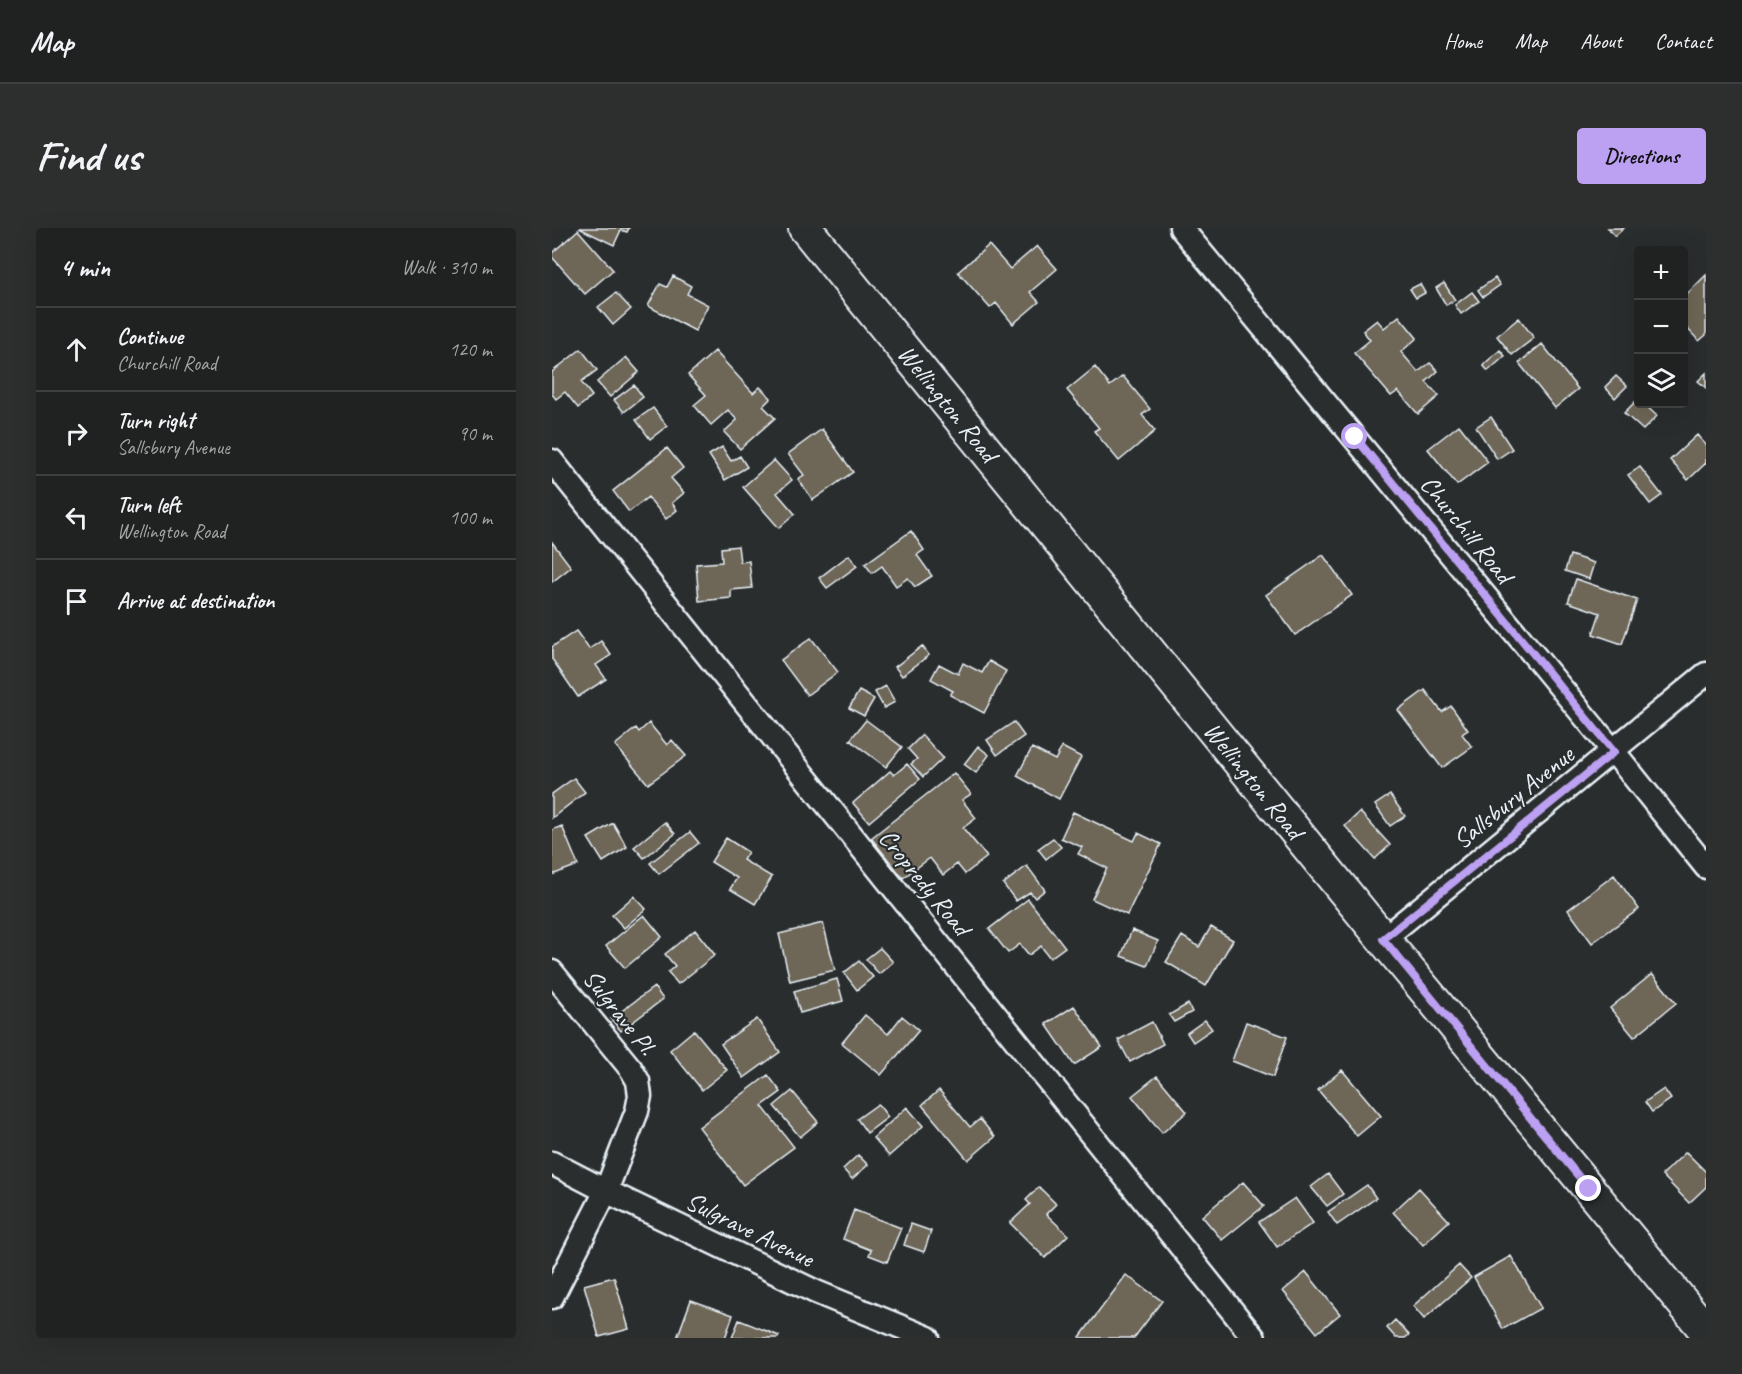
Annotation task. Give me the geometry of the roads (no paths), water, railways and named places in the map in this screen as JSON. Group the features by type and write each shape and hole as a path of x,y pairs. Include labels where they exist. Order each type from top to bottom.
{"main road":[{"name":"Wellington Road","path":"805,228 1383,939 1706,1331"}],"street":[{"name":"Churchill Road","path":"1181,228 1614,752 1706,867"},
{"name":"Cropredy Road","path":"552,461 1254,1338"},
{"name":"Sallsbury Avenue","path":"1383,939 1614,752 1706,674"},
{"name":"Sulgrave Pl.","path":"552,972 631,1069 638,1081 640,1096 637,1111 606,1191 552,1296"},
{"name":"Sulgrave Avenue","path":"552,1163 816,1292 928,1338"}]}
